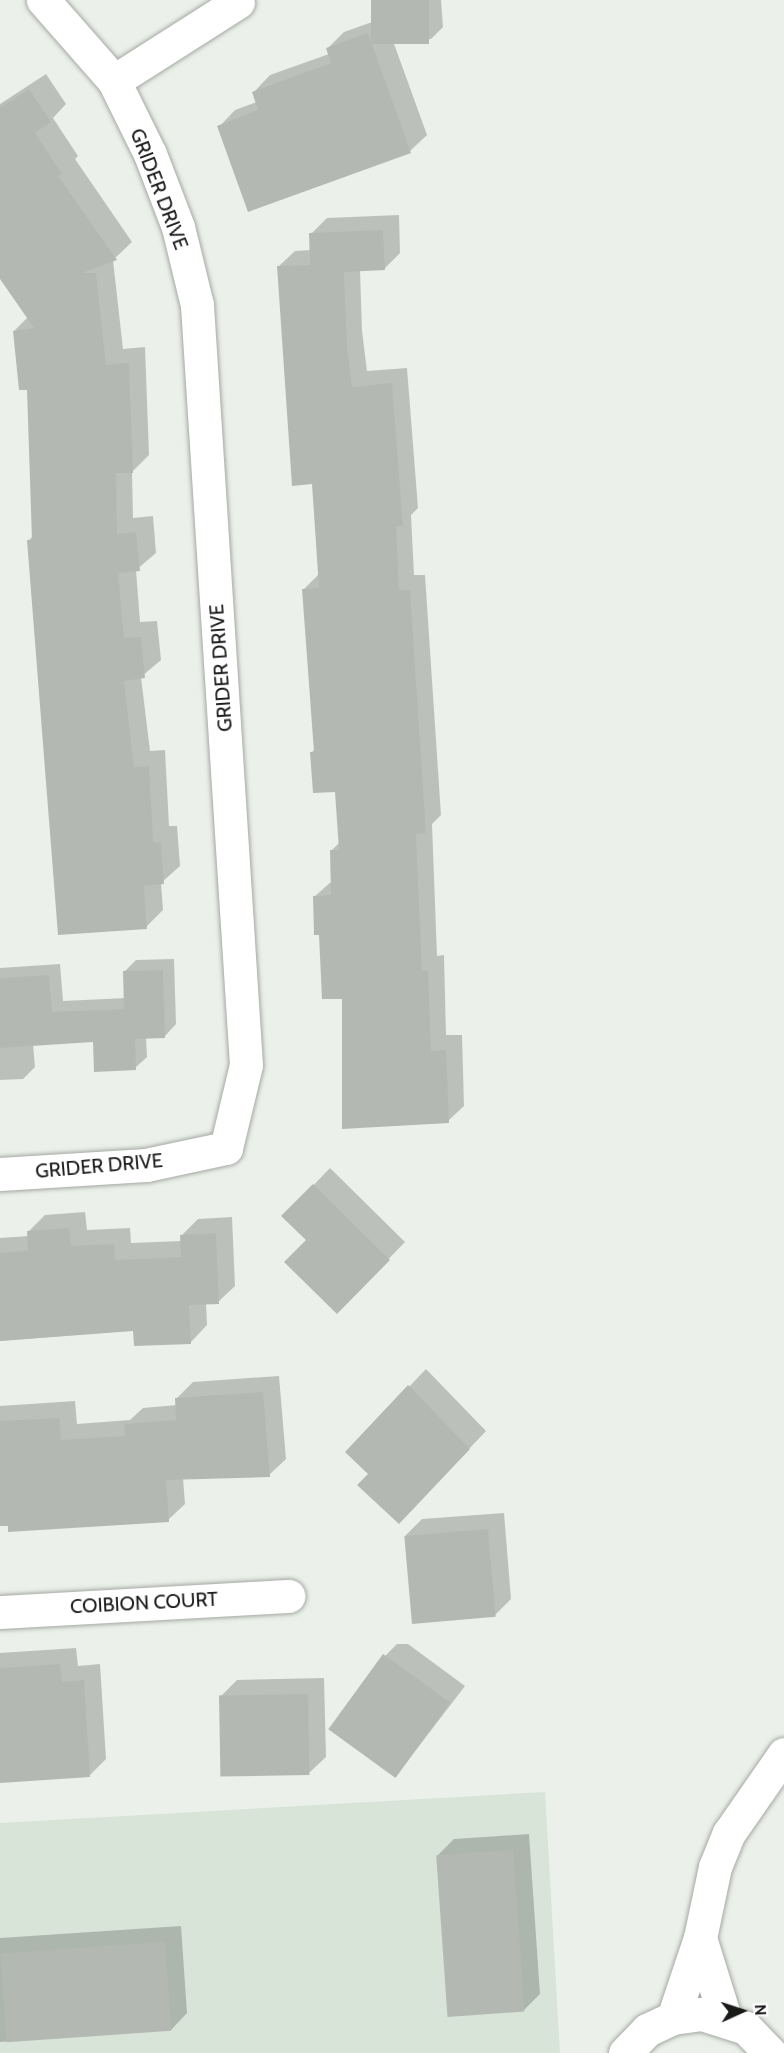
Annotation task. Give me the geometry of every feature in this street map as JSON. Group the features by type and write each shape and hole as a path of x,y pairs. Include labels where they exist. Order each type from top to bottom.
{"street":[{"name":"GRIDER DRIVE","path":"0,1174 146,1165 226,1148 246,1065 197,305 178,227 150,154 114,81 43,0"},
{"path":"114,81 238,2"},
{"name":"COIBION COURT","path":"0,1612 289,1596"},
{"path":"673,2018 700,1938 715,1867 729,1833 784,1754"},
{"path":"700,1938 725,2018"},
{"path":"625,2053 647,2030 673,2018 702,2014 725,2018 746,2028 770,2053"}],"shaded area":[{"path":"545,1792 560,2053 0,2053 0,1823"}],"building":[{"path":"371,0 429,0 429,44 371,44"},
{"path":"368,33 411,153 248,212 217,126 258,110 252,92 331,63 326,48"},
{"path":"29,89 51,122 35,133 62,174 58,176 117,260 82,273 96,273 106,365 129,363 133,473 116,473 117,534 136,532 140,571 118,573 124,638 141,637 145,678 124,681 134,767 149,766 153,842 161,842 164,884 144,886 147,929 58,935 27,540 32,540 27,390 19,390 13,331 34,328 0,279 0,108"},
{"path":"383,230 385,270 344,272 347,347 352,387 392,383 403,526 396,526 399,590 410,590 426,833 416,834 422,971 428,971 431,1051 446,1050 449,1123 342,1129 342,999 322,999 319,935 314,935 313,896 331,895 330,850 339,850 335,792 313,793 310,752 314,752 302,589 319,588 312,484 292,486 277,266 310,265 309,233"},
{"path":"163,970 165,1038 135,1039 136,1070 94,1072 93,1042 0,1048 0,978 49,975 52,1012 124,1009 123,971"},
{"path":"313,1184 390,1260 337,1314 284,1262 306,1240 281,1216"},
{"path":"69,1228 71,1246 114,1244 115,1260 181,1257 180,1235 216,1233 219,1304 189,1305 191,1344 134,1346 133,1331 0,1341 0,1253 28,1251 27,1231"},
{"path":"408,1385 470,1449 399,1524 357,1485 368,1474 345,1452"},
{"path":"263,1392 270,1477 166,1480 169,1522 8,1532 8,1526 0,1526 0,1421 59,1418 61,1440 125,1436 124,1424 176,1420 175,1398"},
{"path":"488,1529 496,1617 412,1624 404,1536"},
{"path":"383,1654 450,1703 395,1778 328,1729"},
{"path":"60,1664 62,1682 84,1680 90,1777 0,1783 0,1668"},
{"path":"308,1694 309,1775 220,1777 219,1696"},
{"path":"513,1850 524,2012 447,2017 436,1855"},
{"path":"165,1942 171,2031 7,2042 0,1954"}]}
